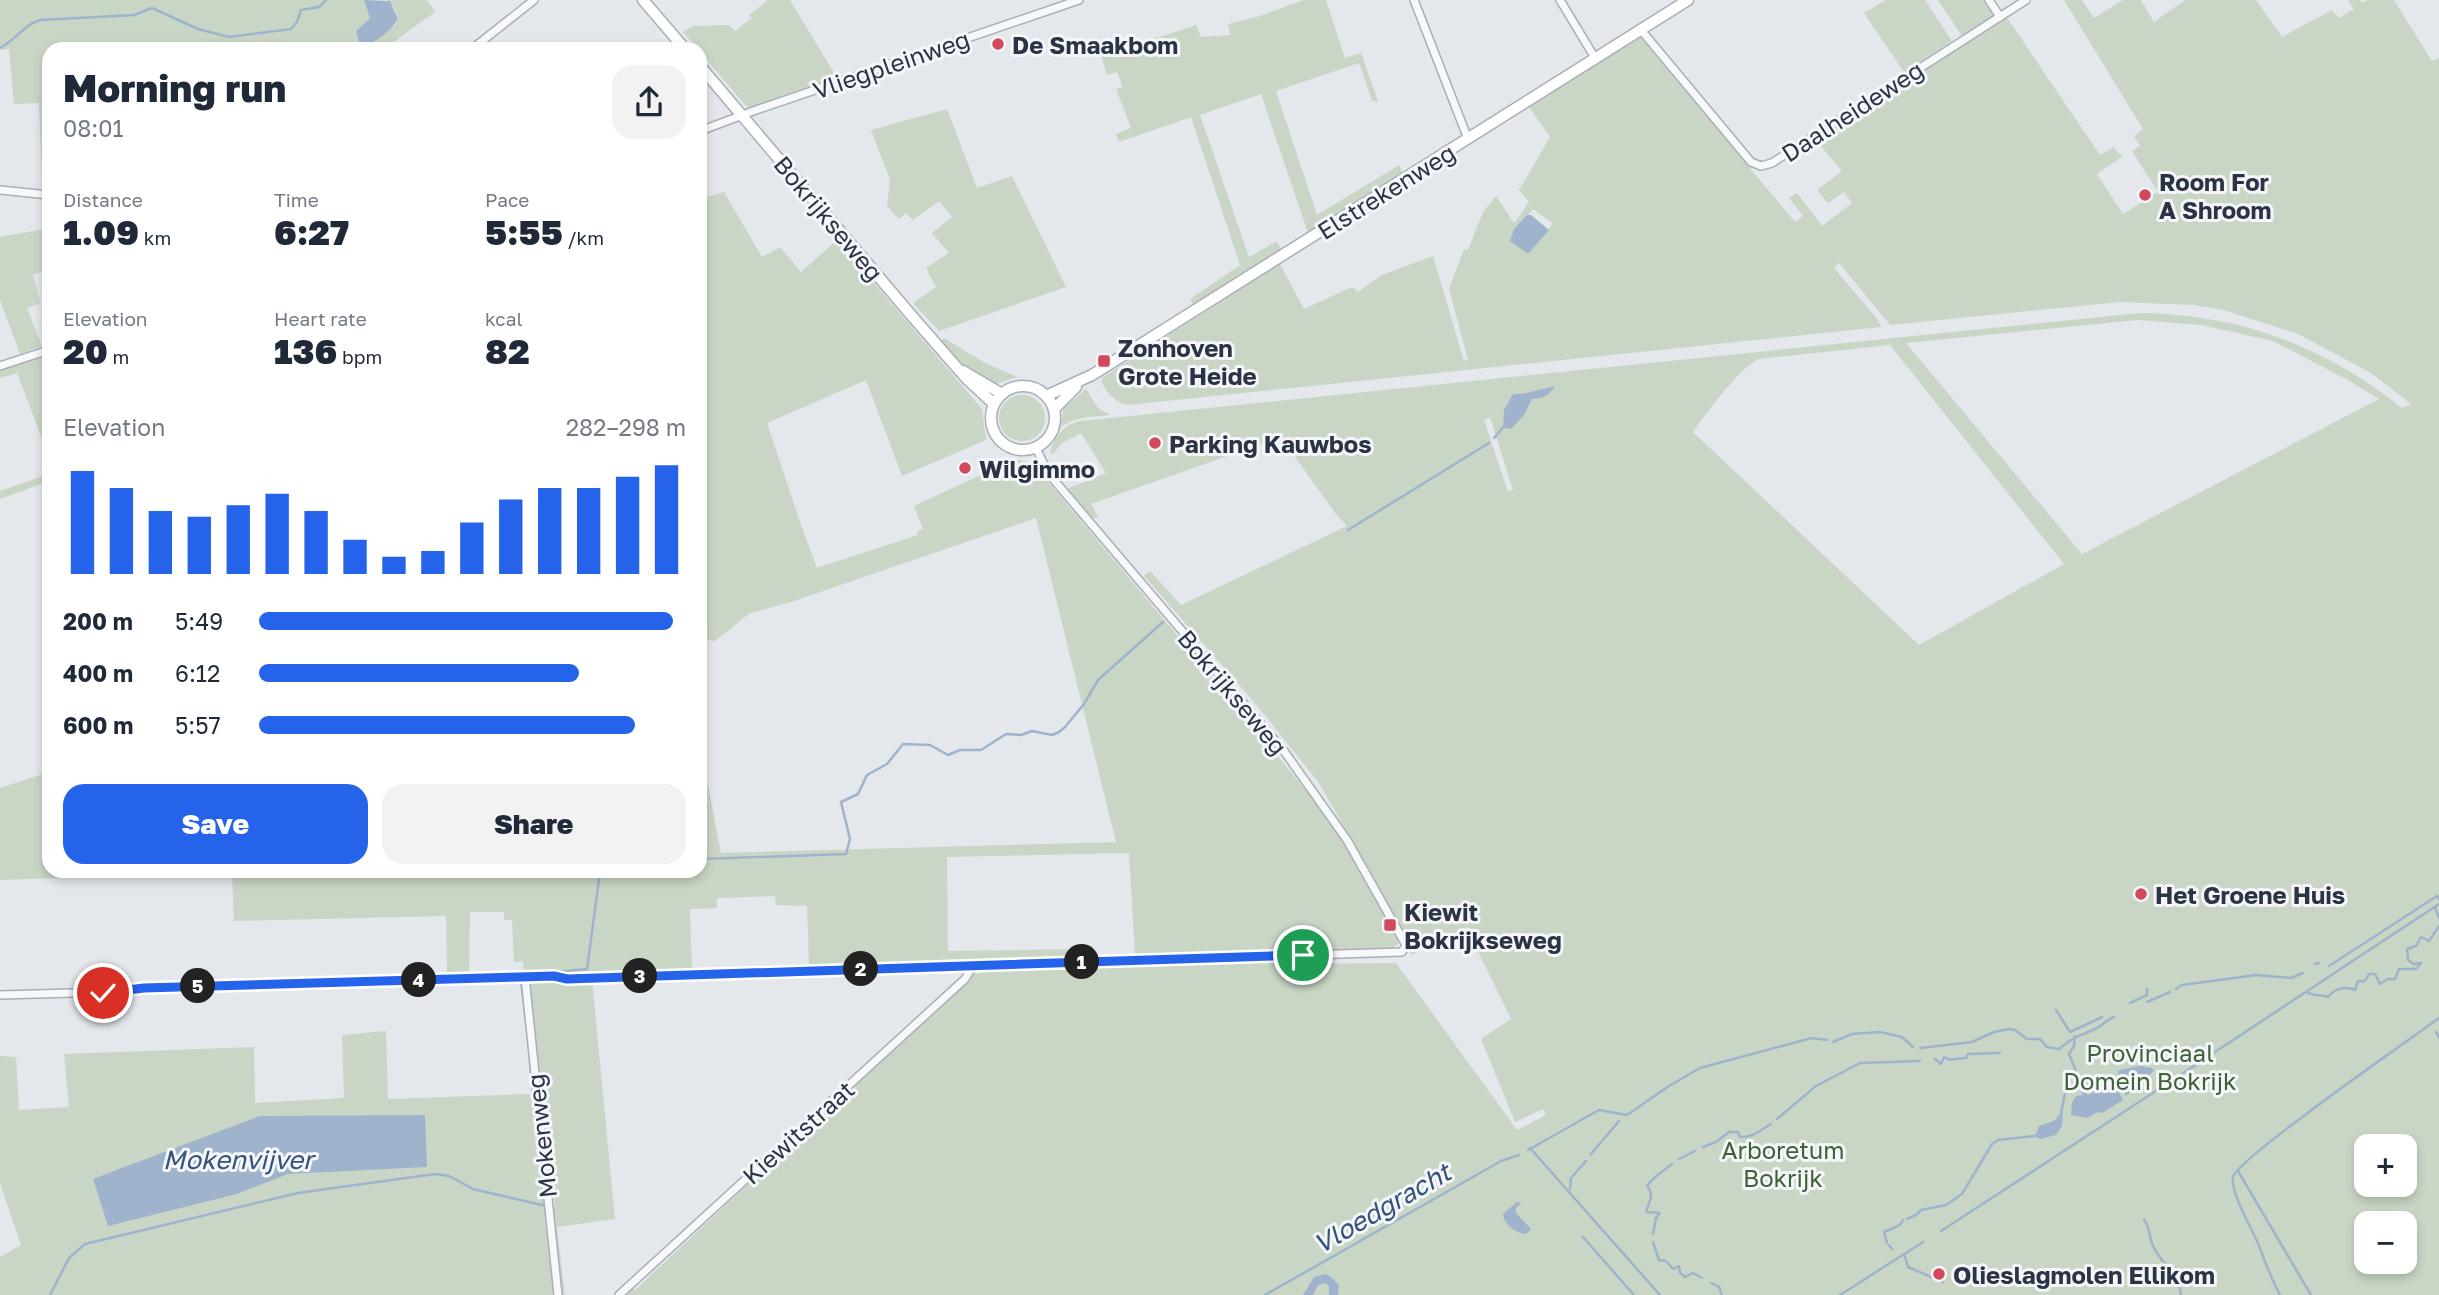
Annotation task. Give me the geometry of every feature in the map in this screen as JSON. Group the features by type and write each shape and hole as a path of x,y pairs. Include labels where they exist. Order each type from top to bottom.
{"street":[{"path":"481,42 534,0"},
{"path":"643,0 679,42"},
{"name":"Vliegpleinweg","path":"707,129 1079,0"},
{"path":"1414,0 1468,139"},
{"path":"1560,0 1595,58"},
{"name":"Elstrekenweg","path":"1046,396 1083,381 1688,0"},
{"path":"1989,0 2000,17"},
{"name":"Daalheideweg","path":"1641,30 1751,162 1761,166 1772,163 2026,0"},
{"name":"Bokrijkseweg","path":"707,74 911,315 994,404"},
{"path":"0,190 42,194"},
{"path":"0,366 42,352"},
{"name":"Bokrijkseweg","path":"959,369 1002,394"},
{"name":"Elstrekenweg","path":"1054,409 1083,381"},
{"path":"1019,386 1029,387 1046,396 1054,409 1055,424 1042,444 1036,448 1019,450 1003,443 993,429 991,412 1002,394 1019,386"},
{"name":"Bokrijkseweg","path":"973,965 1402,952 1406,945 1347,840 1284,751 1048,473 1036,448"},
{"path":"0,995 110,992 144,988 554,976 567,979 973,965"},
{"name":"Kiewitstraat","path":"619,1295 965,979 973,965"},
{"name":"Mokenweg","path":"525,977 558,1295"}],"green space":[{"path":"0,0 370,0 370,18 356,31 359,42 42,42 42,181 39,103 14,104 9,49 0,50"},
{"path":"387,0 427,0 435,12 394,42 372,42 396,24 398,19 394,7"},
{"path":"768,0 790,0 837,78 750,107 746,106 707,60 707,42 692,42 683,32 693,26 729,25 735,31 752,18 749,15"},
{"path":"1304,0 1326,0 1345,58 1361,53 1378,101 1372,101 1359,63 1276,91 1317,215 1399,165 1403,174 1308,233 1261,94 1200,115 1249,257 1277,241 1281,249 1193,304 1190,299 1240,265 1191,117 1119,142 1116,134 1131,128 1116,89 1123,87 1117,72 1107,75 1101,56 1196,25 1201,37 1230,35 1228,24"},
{"path":"1886,0 1925,0 1952,41 1904,72 1864,13"},
{"path":"1938,0 1986,0 1992,9 1993,17 1962,36"},
{"path":"2064,0 2082,0 2094,18 2123,0 2141,0 2154,22 2185,0 2256,0 2282,37 2332,10 2339,18 2354,9 2348,0 2360,0 2362,3 2367,0 2394,0 2432,61 2439,58 2439,1295 622,1295 631,1287 635,1290 978,969 1048,967 1048,959 809,967 807,906 776,905 775,896 717,898 717,908 690,909 692,970 524,974 523,961 514,962 512,920 504,920 504,912 470,912 469,975 447,976 446,916 234,921 232,878 707,878 707,780 721,853 1116,842 1036,518 791,602 750,613 715,641 707,640 707,197 724,192 762,257 780,247 801,272 837,240 982,409 986,440 902,476 866,380 767,423 817,568 918,535 917,531 923,529 914,506 1015,459 1027,462 1038,470 1333,824 1398,940 1398,944 1389,950 1135,955 1129,853 947,857 948,951 1090,949 1092,967 1287,960 1288,964 1396,963 1517,1130 1546,1115 1543,1109 1515,1122 1481,1039 1511,1019 1466,927 1411,955 1407,937 1319,783 1255,703 1144,576 1150,571 1181,605 1347,526 1281,437 1091,504 1098,516 1093,519 1067,489 1106,473 1081,433 1062,443 1053,454 1050,453 1057,436 1069,425 1081,421 2139,313 2212,320 2279,338 2342,367 2402,408 2411,404 2371,373 2298,334 2223,310 2194,305 2120,302 1890,325 1839,263 1834,268 1881,327 1127,405 1111,396 1101,381 1103,377 1280,264 1304,309 1352,287 1358,292 1382,275 1433,256 1464,361 1468,360 1449,289 1464,249 1468,250 1483,212 1496,196 1514,223 1529,202 1519,190 1550,137 1529,107 1640,37 1795,222 1803,216 1789,198 1797,193 1822,226 1852,203 1844,192 1828,203 1817,190 1842,171 1815,139 2006,16 2100,155 2114,147 2122,157 2097,174 2123,214 2158,192 2132,151 2140,146 2134,136 2143,129","holes":["1533,209 1553,223 1530,251 1512,235","2138,320 2201,325 2273,341 2379,399 2082,554 1906,343","1890,345 2064,564 1919,645 1693,432 1733,381 1758,359","1490,417 1513,490 1508,492 1484,420"]},
{"path":"947,109 977,188 1012,176 1066,287 939,331 913,303 936,287 926,268 949,253 932,233 952,217 939,201 913,220 906,213 899,219 887,206 890,180 871,130"},
{"path":"42,230 42,272 33,275 40,303 27,308 42,346 20,354 0,300 0,237"},
{"path":"944,338 985,363 1017,377 992,385 960,363 940,342"},
{"path":"42,357 42,439 17,373 0,378 0,371"},
{"path":"1086,389 1098,408 1110,415 1078,419 1061,427 1063,409"},
{"path":"1022,395 1031,396 1038,402 1044,409 1044,427 1038,434 1031,440 1022,441 1013,440 1006,434 1000,427 999,418 1000,409 1006,402 1013,396"},
{"path":"42,476 42,484 0,499 0,491"},
{"path":"42,774 42,878 59,878 0,880 0,788"},
{"path":"592,980 615,1219 557,1227 565,1295 0,1295 0,1257 21,1245 0,1183 0,1056 16,1057 19,1110 69,1107 64,1054 254,1047 255,1103 344,1098 342,1035 386,1031 388,1099 531,1094 523,982","holes":["544,1094 555,1206 545,1208 531,1095"]}],"water":[{"path":"364,0 390,1 398,19 373,42 359,42 356,31 370,18"},
{"path":"1527,215 1531,215 1549,230 1528,254 1510,241 1514,229"},
{"path":"1555,386 1546,396 1532,399 1524,415 1511,429 1503,428 1504,410 1513,394"},
{"path":"2140,1066 2152,1068 2154,1071 2126,1096 2117,1079 2119,1070"},
{"path":"2098,1082 2116,1086 2123,1100 2102,1113 2098,1112 2087,1118 2071,1115 2076,1096 2083,1095 2081,1092 2084,1088 2087,1095 2092,1093 2093,1084"},
{"path":"2063,1110 2062,1126 2056,1135 2040,1139 2035,1136 2039,1126 2054,1121"},
{"name":"Mokenvijver","path":"425,1115 427,1167 288,1174 237,1194 108,1226 93,1179 260,1116"},
{"path":"1517,1202 1521,1203 1516,1208 1516,1213 1531,1229 1526,1234 1511,1227 1504,1218 1503,1214"},
{"path":"1325,1274 1339,1285 1338,1295 1329,1295 1329,1286 1325,1283 1318,1285 1313,1295 1303,1295 1314,1277"}],"waterway":[{"path":"0,48 40,20 134,15 152,8 198,29 229,37 291,29 301,10 319,7 326,0"},
{"path":"1494,438 1505,425"},
{"path":"1348,530 1489,443"},
{"path":"707,859 846,854 850,839 841,802 858,794 867,775 887,764 903,744 930,745 948,755 960,750 981,750 1006,734 1021,735 1032,731 1052,735 1059,732 1084,704 1098,680 1163,622"},
{"path":"555,972 587,969 599,878"},
{"name":"Vloedgracht","path":"2329,966 2437,896 2439,899"},
{"path":"2215,1052 2439,904"},
{"path":"2435,907 2439,918"},
{"path":"2307,992 2328,997 2340,989 2355,990 2358,981 2365,981 2369,974 2375,974 2380,984 2388,979 2395,979 2399,969 2416,969 2421,963 2414,964 2408,960 2407,949 2416,946 2421,937 2429,941 2439,926"},
{"name":"Vloedgracht","path":"2315,964 2319,963"},
{"name":"Vloedgracht","path":"2176,989 2182,985 2256,975 2291,978 2303,973"},
{"path":"521,980 529,1046"},
{"path":"2130,1003 2147,995 2147,989"},
{"name":"Vloedgracht","path":"2147,1002 2170,992"},
{"path":"2056,1010 2070,1032 2102,1017"},
{"name":"Vloedgracht","path":"1920,1048 1972,1042 1994,1032 2009,1029 2027,1039 2040,1039 2047,1047 2059,1049 2072,1039 2114,1017"},
{"path":"2280,1295 2238,1202 2233,1177 2263,1147 2439,1018"},
{"name":"Vloedgracht","path":"1833,1042 1852,1034 1880,1032 1902,1037 1913,1047"},
{"path":"2436,1032 2439,1037"},
{"path":"2061,1113 2066,1089 2077,1083 2076,1071 2069,1054 2074,1046 2075,1036"},
{"name":"Vloedgracht","path":"1528,1150 1599,1110 1627,1115 1700,1068 1812,1038 1827,1040"},
{"path":"1935,1059 1941,1064 1944,1057 1954,1059 1966,1058 1968,1054 2000,1053"},
{"path":"1941,1231 2208,1057"},
{"path":"1777,1119 1816,1086 1860,1063 1920,1061"},
{"path":"1591,1154 1619,1121"},
{"path":"1703,1147 1716,1142 1729,1132 1738,1132 1740,1137 1749,1136 1771,1124"},
{"path":"1907,1219 1921,1210 1946,1205 1962,1194 1992,1144 1998,1140 2035,1136"},
{"path":"1530,1148 1660,1295"},
{"path":"1679,1159 1695,1151"},
{"name":"Vloedgracht","path":"1265,1295 1501,1161 1519,1155"},
{"path":"1570,1189 1571,1178 1586,1161"},
{"path":"1653,1234 1656,1218 1660,1213 1646,1212 1651,1196 1647,1186 1672,1164"},
{"path":"2238,1171 2311,1295"},
{"path":"50,1295 69,1258 85,1244 298,1193 435,1174 449,1176 473,1189 546,1206"},
{"path":"2144,1219 2153,1246 2177,1281 2181,1295"},
{"path":"1887,1243 1884,1232 1900,1225 1903,1220"},
{"path":"1583,1237 1634,1295"},
{"path":"1653,1242 1659,1260 1666,1261 1673,1269 1679,1266 1680,1273 1685,1277 1693,1273 1702,1278"},
{"path":"1840,1295 1923,1242"},
{"path":"1889,1245 1892,1249"},
{"path":"1904,1254 1908,1267 1943,1282"},
{"path":"1711,1283 1719,1287 1722,1295"}],"place":[{"name":"De Smaakbom","path":"998,44"},
{"name":"Room For A Shroom","path":"2145,195"},
{"name":"Zonhoven Grote Heide","path":"1104,361"},
{"name":"Parking Kauwbos","path":"1155,443"},
{"name":"Wilgimmo","path":"965,468"},
{"name":"Het Groene Huis","path":"2141,894"},
{"name":"Kiewit Bokrijkseweg","path":"1390,925"},
{"name":"Olieslagmolen Ellikom","path":"1939,1274"}],"route":[{"path":"103,993 134,988 554,976 567,979 1303,955"}],"park label":[{"name":"Provinciaal Domein Bokrijk","path":"2150,1066"},
{"name":"Arboretum Bokrijk","path":"1783,1163"}]}
